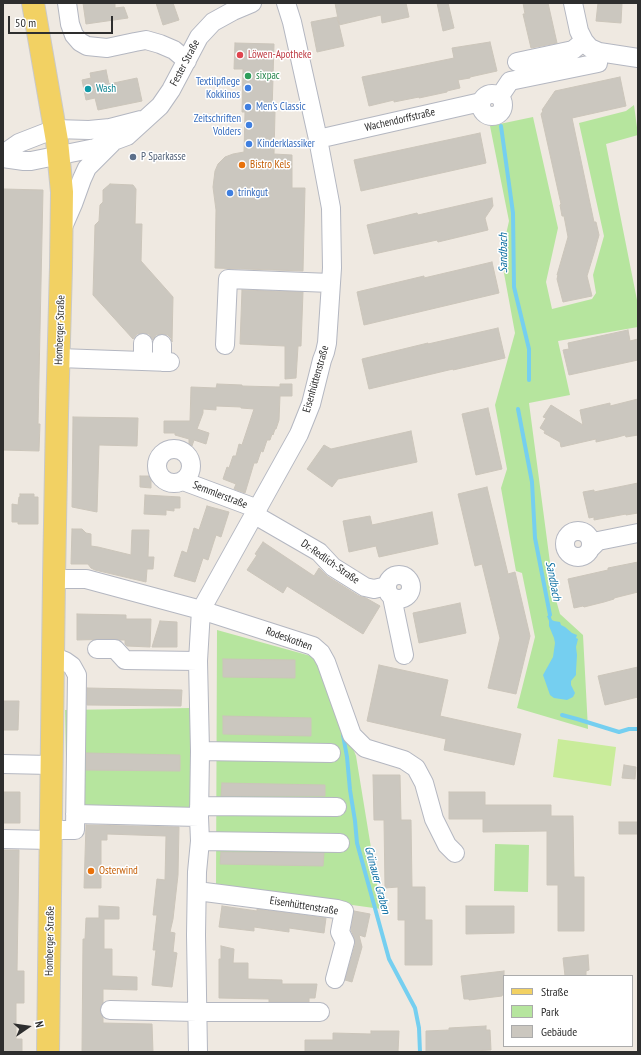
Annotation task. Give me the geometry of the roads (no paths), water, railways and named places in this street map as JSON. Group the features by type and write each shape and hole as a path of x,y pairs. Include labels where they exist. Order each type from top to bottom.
{"main road":[{"name":"Homberger Straße","path":"33,3 54,129 62,192 54,579 48,1052"}],"street":[{"path":"67,3 70,24 74,35 80,42 87,46 107,48 146,40 174,50 187,61"},
{"name":"Fester Straße","path":"3,158 31,161 95,148 127,136 160,106 171,90 199,37 213,22 252,3"},
{"name":"Eisenhüttenstraße","path":"198,1052 196,935 197,872 200,841 198,661 201,610 299,434 311,404 325,352 331,283 331,208 318,139 292,22 286,3"},
{"path":"573,3 579,31 584,41 590,48 600,52 638,58"},
{"path":"517,62 573,50 584,41"},
{"name":"Wachendorffstraße","path":"318,139 481,102 482,109 486,114 493,116 497,115 501,112 504,105 500,96 510,81 598,63 600,52"},
{"name":"Fester Straße","path":"54,129 89,130 110,128 146,119"},
{"path":"3,154 18,143 54,129"},
{"name":"Fester Straße","path":"62,230 82,179 88,168 113,142"},
{"path":"226,345 228,280 331,283"},
{"path":"143,343 143,361"},
{"path":"59,358 166,362 162,344"},
{"name":"Semmlerstraße","path":"183,481 256,512"},
{"name":"Dr.-Redlich-Straße","path":"256,512 319,552 333,567 365,587 389,591 404,655"},
{"path":"591,548 598,541 638,533"},
{"name":"Rodeskothen","path":"54,579 86,579 201,610 312,646 320,653 326,662 352,735 365,748 404,760 416,768 424,783 434,819 447,845 455,853"},
{"path":"97,649 115,649 125,660 198,661"},
{"path":"3,839 51,835 75,830 77,675 69,663 60,659 53,659"},
{"path":"200,751 331,752"},
{"path":"3,764 51,765"},
{"path":"75,814 199,812 337,807"},
{"path":"200,841 340,843"},
{"name":"Eisenhüttenstraße","path":"197,890 344,911 340,932 345,942 335,978"},
{"path":"110,1010 320,1012"}],"water":[{"path":"550,615 552,620 560,622 561,625 577,635 576,638 578,639 576,647 576,675 571,681 571,685 575,693 573,697 567,700 554,698 550,695 543,675 553,657 555,643 547,616"}],"waterway":[{"name":"Sandbach","path":"501,126 513,213 514,287 529,349 529,380"},
{"name":"Sandbach","path":"518,409 532,482 535,538 550,615"},
{"path":"562,715 619,732 629,729 638,729"},
{"name":"Grünauer Graben","path":"343,735 357,843 389,959 415,1008 419,1028 420,1052"}],"place":[{"name":"Löwen-Apotheke","path":"240,55"},
{"name":"sixpac","path":"248,76"},
{"name":"Textilpflege Kokkinos","path":"248,88"},
{"name":"Wash","path":"88,89"},
{"name":"Men's Classic","path":"248,107"},
{"name":"Zeitschriften Volders","path":"249,125"},
{"name":"Kinderklassiker","path":"249,144"},
{"name":"P Sparkasse","path":"133,157"},
{"name":"Bistro Kels","path":"242,165"},
{"name":"trinkgut","path":"230,193"},
{"name":"Osterwind","path":"91,871"}]}
